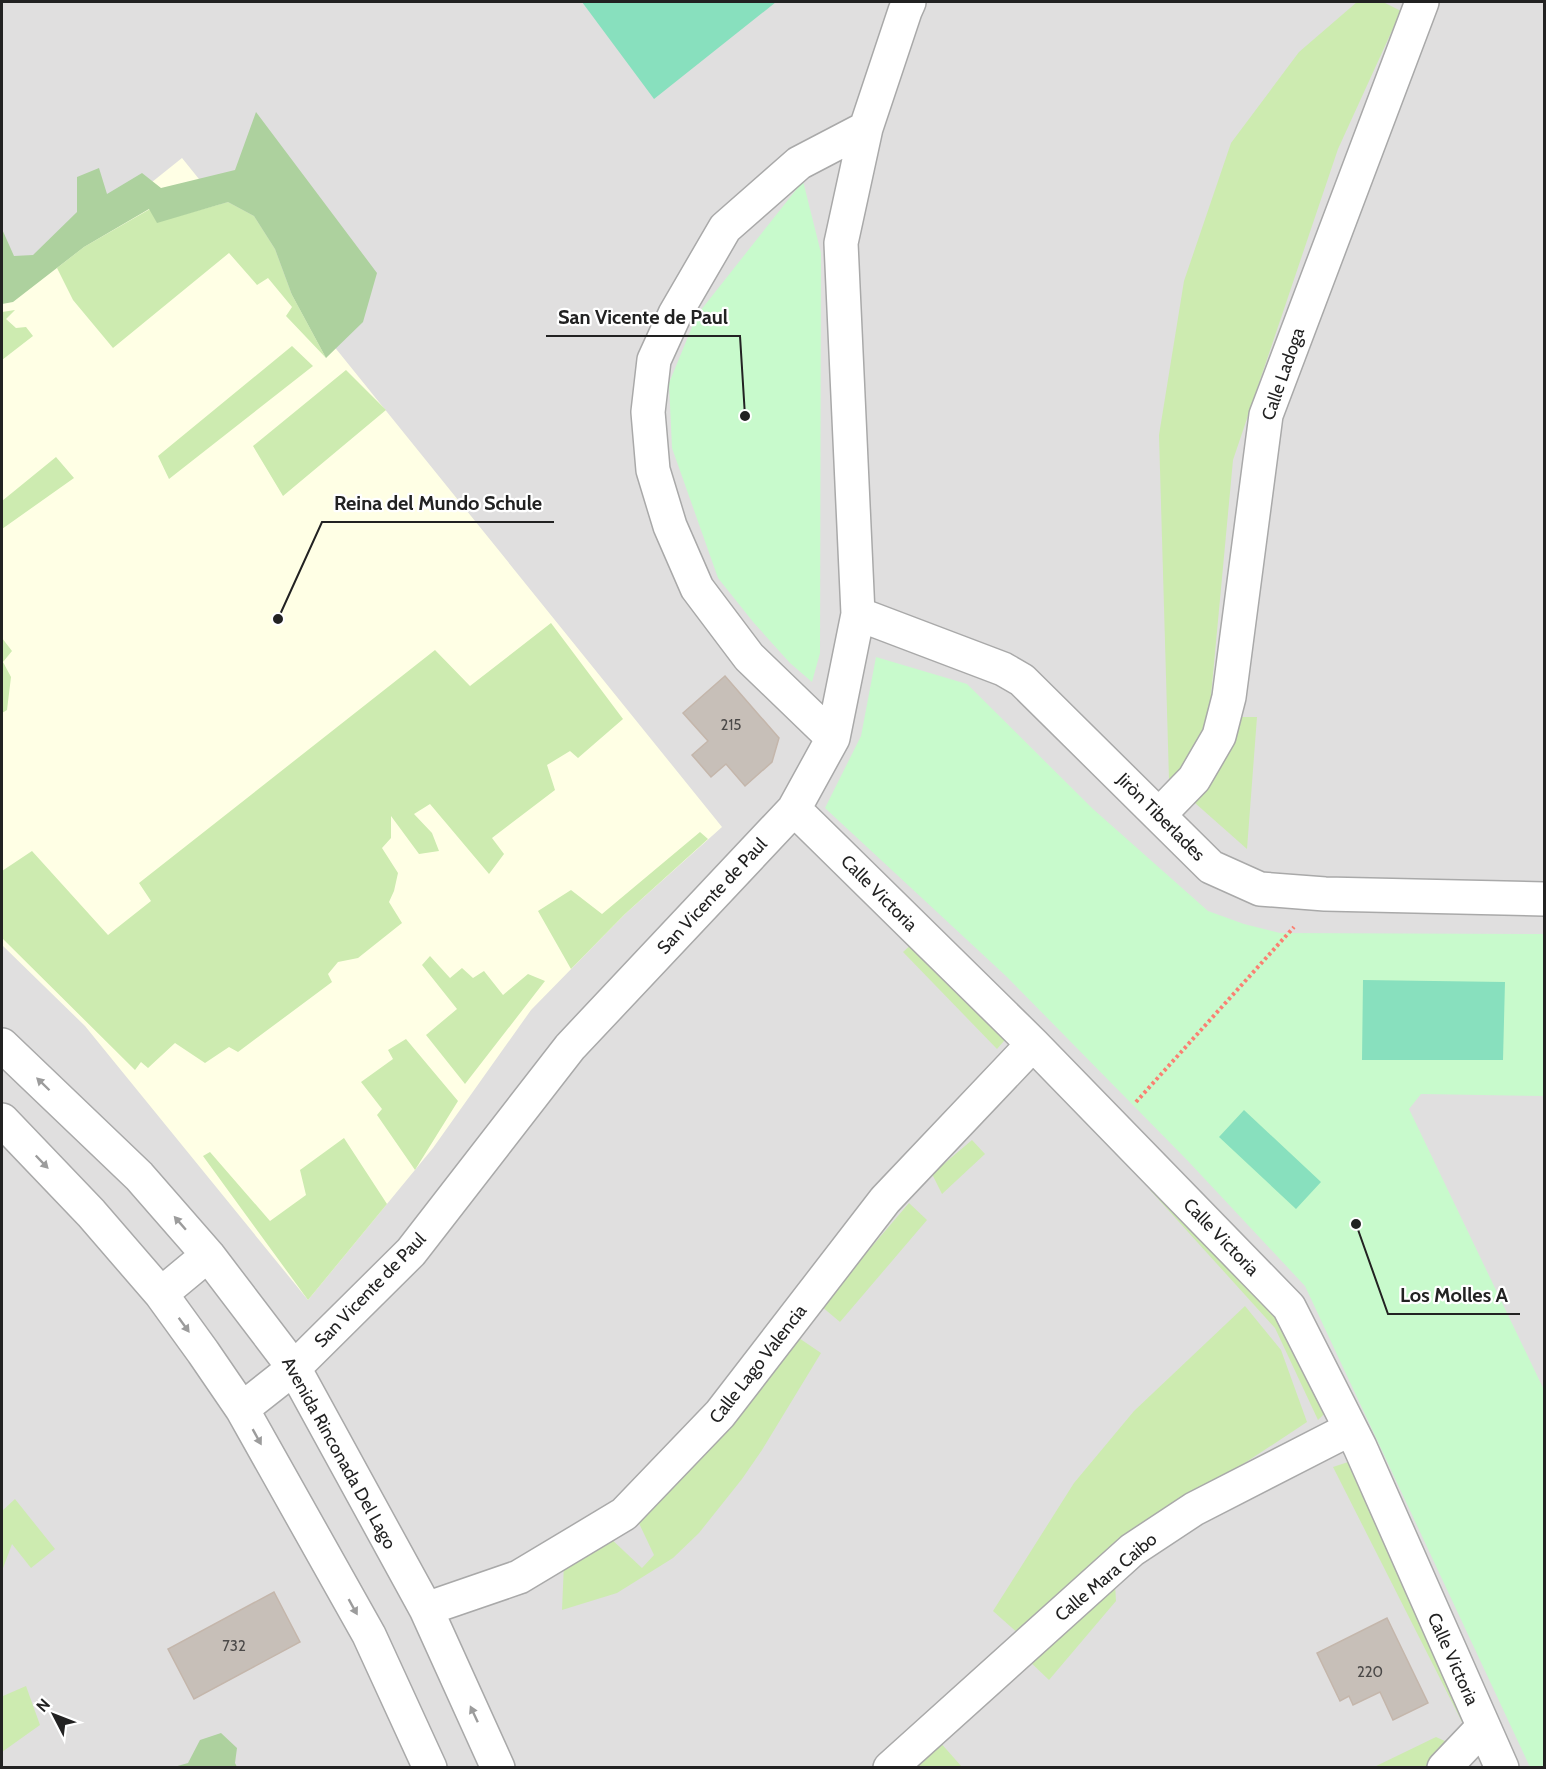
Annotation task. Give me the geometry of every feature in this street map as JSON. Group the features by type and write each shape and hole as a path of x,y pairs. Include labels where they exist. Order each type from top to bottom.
{"street":[{"name":"San Vicente de Paul","path":"242,1409 294,1368 411,1252 570,1047 794,809 834,738 858,614 841,243 866,128 909,2"},
{"name":"Calle Ladoga","path":"1159,815 1194,779 1220,736 1229,697 1266,415 1422,2"},
{"path":"834,738 749,657 697,588 670,526 653,470 648,412 654,360 675,314 725,228 799,163 866,128"},
{"name":"Jiròn Tiberlades","path":"858,614 1003,669 1022,680 1211,867 1260,889 1325,894 1545,899"},
{"name":"Calle Victoria","path":"794,809 1033,1044 1289,1307 1360,1447 1502,1767"},
{"name":"Calle Lago Valencia","path":"426,1609 519,1577 624,1514 720,1414 885,1200 1033,1044"},
{"name":"Avenida Rinconada Del Lago","path":"2,1045 139,1176 208,1255 294,1368 426,1609 498,1767"},
{"path":"2,1120 91,1213 161,1294 242,1409 369,1635 430,1767"},
{"path":"161,1294 208,1255"},
{"name":"Calle Mara Caibo","path":"890,1767 1132,1550 1194,1509 1350,1428"},
{"path":"1444,1767 1483,1727"}],"path":[{"path":"1113,1127 1325,894"}],"shaded area":[{"path":"2,2 1544,2 1544,1767 2,1767"},
{"path":"182,158 722,827 625,914 531,1010 433,1148 308,1300 85,1026 2,945 2,302"}],"green space":[{"path":"582,2 776,2 654,99"},
{"path":"1357,2 1383,2 1401,11 1338,149 1233,460 1209,717 1257,717 1247,849 1169,780 1159,435 1184,281 1231,143 1299,52"},
{"path":"256,112 377,273 363,322 326,358 292,295 275,249 254,216 228,202 157,223 149,209 84,247 13,302 2,304 2,229 14,256 33,255 77,212 77,177 99,168 107,194 142,173 161,188 235,170"},
{"path":"803,181 821,253 820,653 812,682 790,663 718,578 672,448 669,383 697,315"},
{"path":"228,202 254,216 275,249 292,295 326,358 286,316 292,307 268,278 257,285 229,253 113,348 73,300 57,268 84,247 150,209 157,222"},
{"path":"15,310 6,319 16,328 26,327 33,336 2,360 2,312"},
{"path":"292,346 313,366 169,479 158,456"},
{"path":"346,370 386,410 283,496 253,446"},
{"path":"56,457 74,478 2,529 2,501"},
{"path":"551,623 623,719 578,758 570,751 547,765 555,790 492,838 504,854 489,874 430,804 414,814 432,833 439,851 419,854 391,816 391,838 382,848 398,873 389,902 402,923 358,958 338,962 328,974 332,982 238,1052 229,1047 205,1063 175,1043 148,1068 141,1062 135,1070 2,938 2,871 32,851 108,935 151,901 139,883 435,650 470,686"},
{"path":"2,638 12,651 3,662 11,677 7,710 2,713"},
{"path":"876,657 967,684 1093,809 1208,911 1244,924 1280,933 1544,934 1544,1096 1421,1094 1409,1109 1544,1390 1544,1767 1530,1767 1305,1286 1188,1161 1007,977 825,808 861,736"},
{"path":"700,832 708,839 625,914 571,969 538,911 571,890 602,914"},
{"path":"914,942 1010,1034 997,1049 903,952"},
{"path":"430,956 450,978 462,968 473,978 484,971 503,995 528,974 545,981 465,1084 426,1035 457,1009 422,965"},
{"path":"1363,980 1505,982 1503,1060 1362,1060"},
{"path":"406,1039 458,1101 415,1170 377,1115 382,1109 361,1082 393,1059 388,1050"},
{"path":"1244,1110 1321,1182 1296,1209 1219,1137"},
{"path":"344,1138 387,1204 308,1300 203,1156 210,1152 270,1221 306,1195 300,1170"},
{"path":"972,1140 985,1154 942,1194 932,1174"},
{"path":"1157,1184 1285,1321 1325,1413 1318,1420 1275,1328 1150,1190"},
{"path":"909,1203 927,1220 840,1322 821,1306"},
{"path":"1245,1306 1281,1350 1307,1422 1172,1511 1020,1635 993,1611 1074,1483 1134,1411"},
{"path":"793,1334 821,1353 762,1450 699,1533 673,1558 617,1593 562,1610 564,1563 607,1535 642,1568 654,1555 637,1519"},
{"path":"1348,1462 1471,1720 1462,1722 1333,1467"},
{"path":"15,1499 55,1549 31,1568 12,1544 2,1571 2,1511"},
{"path":"1115,1584 1116,1601 1049,1680 1026,1658"},
{"path":"26,1686 40,1725 2,1752 2,1695"},
{"path":"221,1733 237,1748 235,1763 237,1767 174,1767 188,1763 200,1740"},
{"path":"1436,1737 1458,1747 1436,1767 1372,1768"},
{"path":"939,1741 962,1767 904,1768"}],"building":[{"path":"725,676 779,738 772,762 745,786 726,764 711,777 692,755 708,741 683,713"},
{"path":"274,1592 300,1642 194,1699 168,1649"},
{"path":"1387,1618 1428,1703 1393,1720 1380,1692 1353,1705 1349,1696 1340,1701 1317,1653"}],"place":[{"name":"San Vicente de Paul","path":"745,416"},
{"name":"Reina del Mundo Schule","path":"278,619"},
{"name":"Los Molles A","path":"1356,1224"}]}
